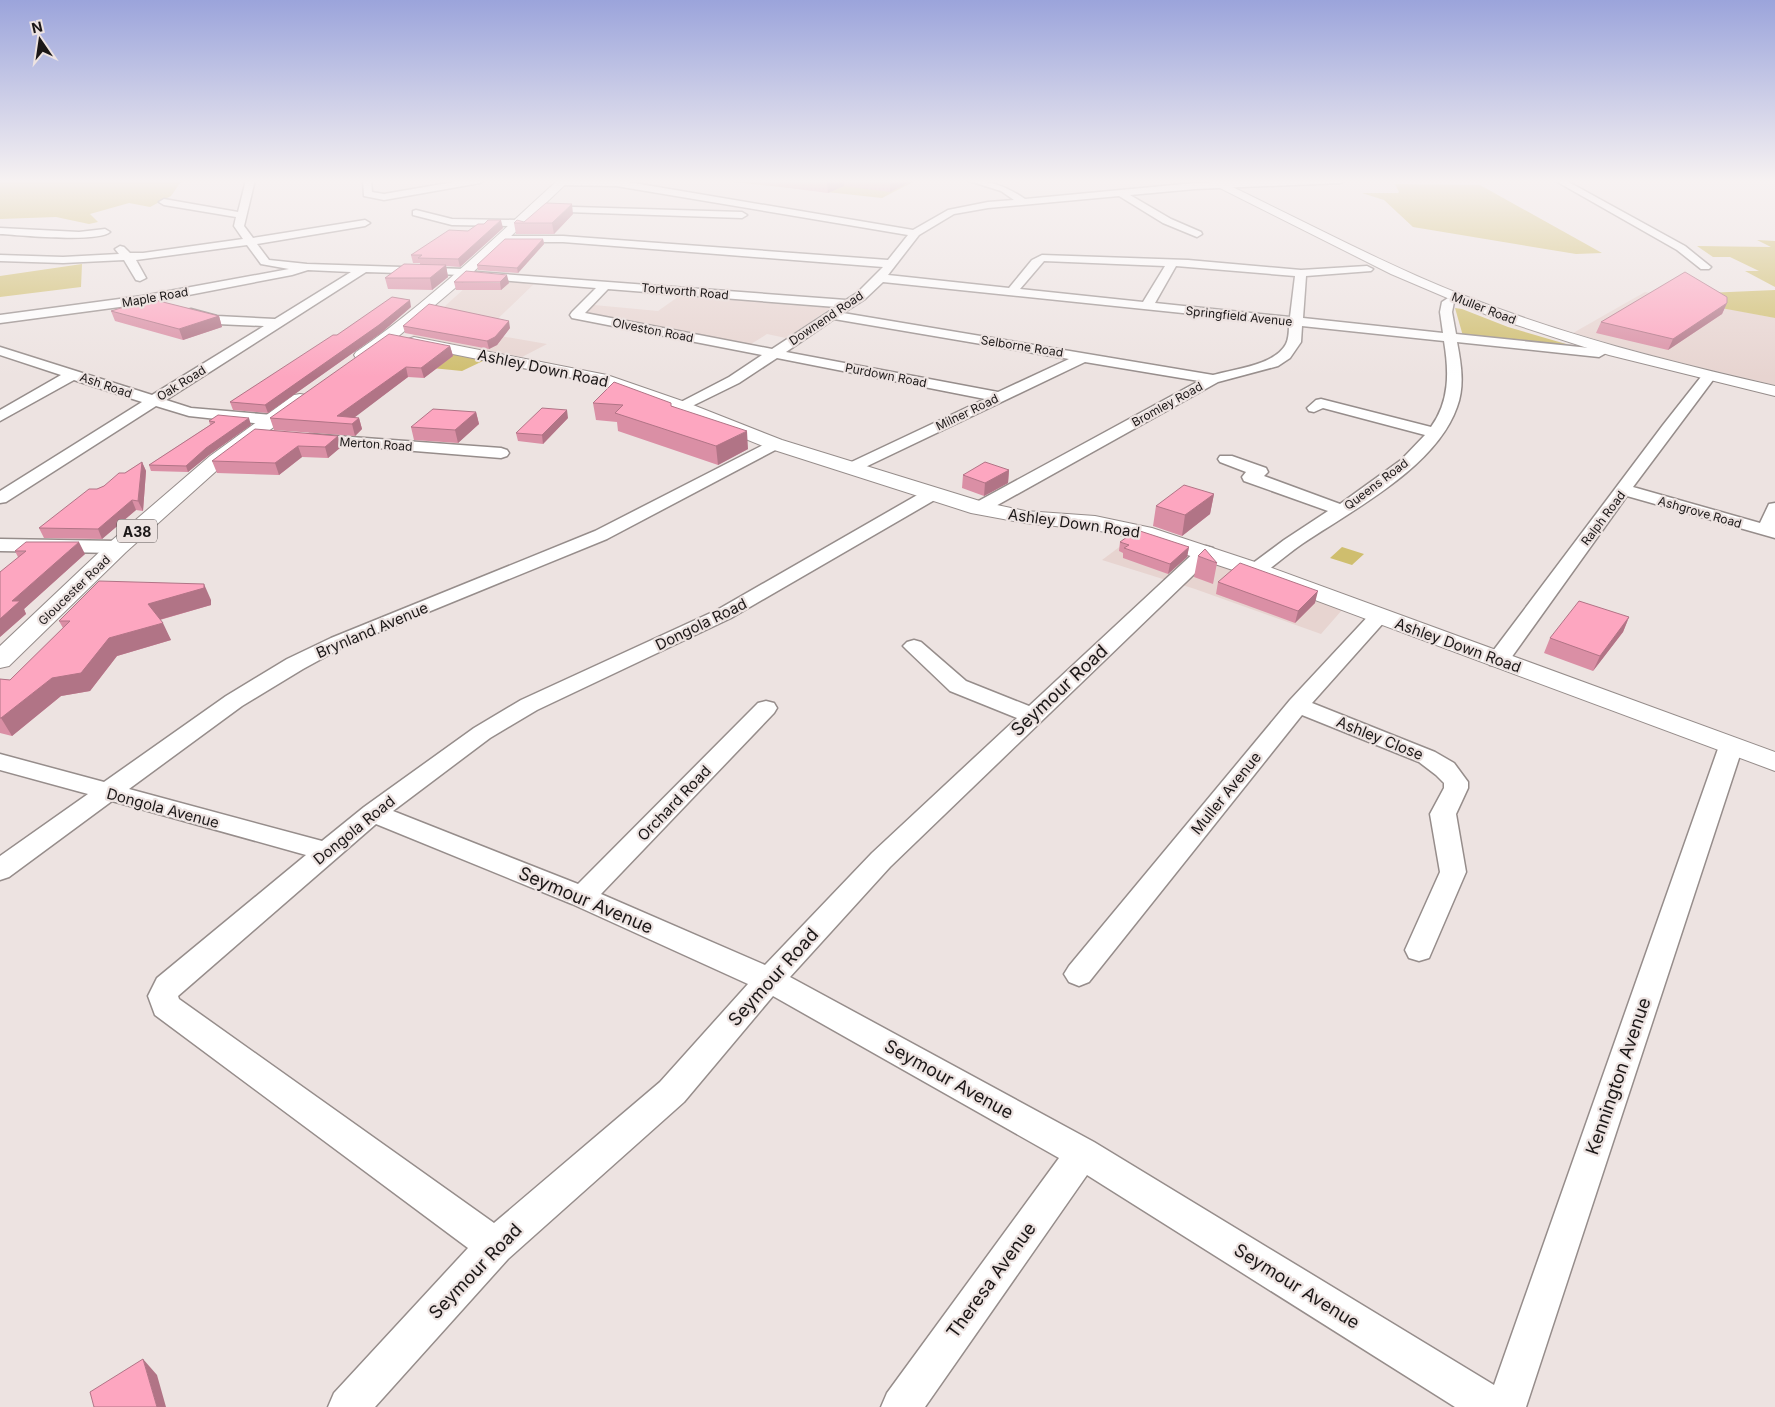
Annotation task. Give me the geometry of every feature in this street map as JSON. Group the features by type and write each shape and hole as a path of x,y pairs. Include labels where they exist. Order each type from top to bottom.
{"main road":[{"path":"348,365 388,337 464,273 493,246"},
{"name":"Muller Road","path":"1335,246 1378,268 1544,330 1585,343 1709,376 1775,391"},
{"name":"Ashley Down Road","path":"388,337 601,379 682,407 775,444 979,508 1025,517 1095,523 1144,533 1256,570 1775,762"},
{"name":"Gloucester Road","path":"0,660 118,547 217,460 265,430 317,387"}],"street":[{"path":"117,246 128,257 140,278"},
{"path":"0,258 52,260 128,257 219,246"},
{"name":"Tortworth Road","path":"252,246 265,262 277,265 464,273 847,304"},
{"path":"650,246 890,264"},
{"name":"Downend Road","path":"682,407 734,380 872,287 905,246"},
{"path":"1677,246 1705,267"},
{"path":"1012,292 1040,258 1172,263 1301,273 1378,268"},
{"path":"1147,306 1172,263"},
{"name":"Maple Road","path":"0,319 142,300 292,272 308,267"},
{"path":"1691,267 1720,267"},
{"name":"Oak Road","path":"0,498 363,269"},
{"name":"Bromley Road","path":"979,508 1212,379 1273,363 1285,355 1294,342 1301,273"},
{"name":"Springfield Avenue","path":"880,278 1598,353"},
{"name":"Olveston Road","path":"606,284 576,315 772,354"},
{"path":"142,300 217,320 277,323"},
{"name":"Queens Road","path":"1256,570 1300,537 1402,467 1436,433 1450,407 1455,377 1446,312 1448,302"},
{"name":"Selborne Road","path":"831,315 1212,379"},
{"name":"Ash Road","path":"0,351 153,401 265,430"},
{"name":"Purdown Road","path":"772,354 999,397"},
{"name":"Milner Road","path":"851,468 1084,357"},
{"path":"0,416 74,374"},
{"name":"Ralph Road","path":"1498,660 1668,428 1709,376"},
{"path":"1314,408 1321,403 1436,433"},
{"name":"Merton Road","path":"290,438 501,453"},
{"name":"Brynland Avenue","path":"0,870 234,701 321,651 338,642 601,535 775,444"},
{"path":"1226,459 1260,472 1250,477 1341,510"},
{"name":"Ashgrove Road","path":"1624,490 1770,532"},
{"name":"Dongola Road","path":"495,1246 166,1006 163,996 168,986 373,813 482,733 529,705 724,614 932,494"},
{"path":"1770,532 1775,508"},
{"path":"0,546 118,547"},
{"name":"Seymour Road","path":"348,1407 495,1246 672,1092 768,980 881,860 1206,552"},
{"name":"Muller Avenue","path":"1078,974 1298,705 1379,616"},
{"path":"914,646 958,686 1033,716"},
{"name":"Ashley Close","path":"1298,705 1427,757 1445,769 1456,782 1456,788 1443,814 1453,872 1419,950"},
{"name":"Orchard Road","path":"582,897 766,708"},
{"name":"Kennington Avenue","path":"1506,1407 1731,746"},
{"name":"Dongola Avenue","path":"0,762 327,852"},
{"name":"Seymour Avenue","path":"373,813 582,897 768,980 1082,1153 1492,1407"},
{"name":"Theresa Avenue","path":"901,1407 1082,1153"}],"shaded area":[{"path":"1526,246 1589,246 1602,253 1576,254"},
{"path":"1697,246 1771,247 1768,246 1775,246 1775,287 1745,271 1759,271 1730,257 1713,257"},
{"path":"82,264 81,287 0,297 0,276"},
{"path":"477,277 537,281 483,333 547,344 522,357 412,336"},
{"path":"1775,290 1775,318 1705,305 1684,294"},
{"path":"1645,292 1775,318 1775,385 1662,358 1573,333"},
{"path":"682,294 834,306 786,338 767,334 751,344 587,313 594,305 658,311"},
{"path":"1455,308 1508,327 1566,344 1564,346 1463,336"},
{"path":"447,353 485,360 462,371 432,368"},
{"path":"1134,536 1222,565 1342,610 1321,634 1195,589 1102,560"},
{"path":"1342,547 1364,554 1352,565 1330,558"}],"building":[{"path":"425,246 473,246 458,259 418,258 422,255 411,255"},
{"path":"498,246 537,246 517,268 477,265"},
{"path":"404,264 446,265 430,278 385,278"},
{"path":"466,271 507,275 500,282 454,282"},
{"path":"1685,272 1727,297 1727,303 1673,339 1601,322"},
{"path":"392,297 410,300 379,325 265,405 230,402 333,335 337,335"},
{"path":"151,299 219,316 179,329 111,311"},
{"path":"429,304 509,321 495,337 487,341 403,326"},
{"path":"389,334 450,346 421,368 406,367 337,416 359,418 352,424 270,418"},
{"path":"614,382 671,403 671,406 747,431 716,446 615,413 623,405 593,403"},
{"path":"542,408 567,410 542,435 516,433"},
{"path":"433,409 476,412 455,430 411,427"},
{"path":"218,415 249,418 206,448 186,466 149,465 215,422 209,421"},
{"path":"255,429 338,436 325,447 298,446 275,463 212,461"},
{"path":"142,462 138,501 132,500 98,529 39,528 89,489 97,489 104,486 119,473 125,473"},
{"path":"985,462 1009,470 985,483 963,475"},
{"path":"1184,485 1214,494 1185,515 1156,506"},
{"path":"1133,530 1189,547 1170,564 1124,548 1129,545 1120,542 1131,534"},
{"path":"26,542 79,542 12,601 20,601 0,619 0,572 26,551 15,551"},
{"path":"1205,549 1217,563 1198,556"},
{"path":"1240,563 1318,591 1298,611 1218,582"},
{"path":"99,581 204,584 204,588 148,604 163,623 109,638 81,673 52,678 0,718 0,679 10,680 70,621 59,621"},
{"path":"1579,601 1629,617 1600,656 1550,638"},
{"path":"143,1359 157,1407 94,1407 90,1392"}]}
